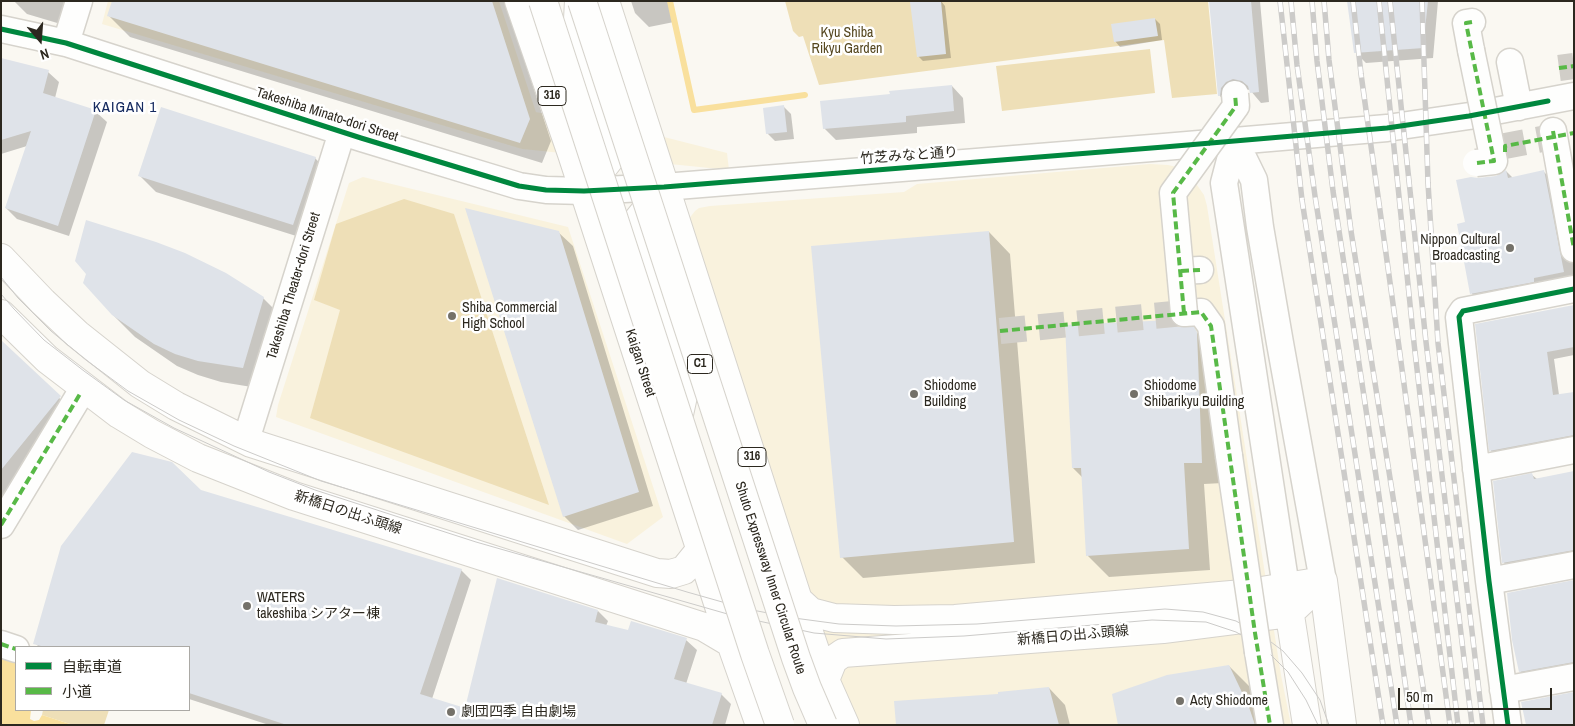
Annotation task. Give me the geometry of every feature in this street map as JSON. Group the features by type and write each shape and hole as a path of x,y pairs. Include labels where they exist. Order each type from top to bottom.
{"main road":[{"name":"Kaigan Street","path":"519,1 584,191 731,643 760,725"},
{"path":"543,1 780,725"},
{"path":"581,1 577,38 615,152 584,191"},
{"name":"Shuto Expressway Inner Circular Route","path":"581,1 806,688 823,725"},
{"name":"316","path":"605,1 824,680 845,725"},
{"path":"664,187 634,226 686,382 670,455"},
{"path":"1,258 42,302 77,334 126,373 176,406 246,440 658,573 672,574 684,570 701,548"},
{"name":"新橋日の出ふ頭線","path":"1,314 47,359 119,414 198,458 294,496 704,627 731,643"},
{"path":"1307,725 1287,600 1323,582 1342,725"},
{"name":"新橋日の出ふ頭線","path":"798,600 811,612 834,618 894,620 955,619 1243,594 1287,600"},
{"name":"新橋日の出ふ頭線","path":"824,680 833,660 843,653 1163,629 1287,600"}],"street":[{"path":"1,29 66,43 79,1"},
{"path":"1472,22 1466,23 1494,161 1476,163"},
{"name":"Takeshiba Minato-dori Street","path":"66,43 342,132 519,186 546,190 584,191"},
{"path":"1510,62 1519,107"},
{"path":"1235,94 1236,106 1173,193 1190,271 1184,313 1201,312 1211,326 1270,725"},
{"name":"竹芝みなと通り","path":"584,191 664,187 1387,128 1469,116 1574,96"},
{"path":"1553,131 1574,249"},
{"name":"Takeshiba Theater-dori Street","path":"246,440 342,132"},
{"path":"1235,141 1254,180 1276,323 1323,582"},
{"path":"1235,141 1224,183 1287,600"},
{"path":"1508,725 1489,581 1460,317 1463,311 1574,289"},
{"path":"1,525 80,394"},
{"path":"1476,469 1574,450"},
{"path":"1489,581 1574,565"},
{"path":"1,644 15,649"},
{"path":"1503,690 1574,676"}],"shaded area":[{"path":"108,1 499,1 536,112 660,136 727,153 729,170 522,149 102,24"},
{"path":"1150,164 1177,167 1192,178 1204,195 1207,206 1281,675 1291,725 853,725 688,220 699,208 710,206 904,192 917,184"},
{"name":"Shiba Commercial High School","path":"363,177 568,227 663,517 627,544 276,417 278,405 349,183"},
{"path":"1,650 15,654 15,711 31,711 30,719 34,721 39,720 42,715 73,725 1,725"}],"green space":[{"name":"Kyu Shiba Rikyu Garden","path":"785,1 1208,1 1217,94 1172,98 1164,40 819,85 803,36 799,37 793,31"},
{"path":"1150,49 1155,93 1002,111 996,66"},
{"path":"404,199 454,214 549,505 310,418 340,310 314,300 336,224"},
{"path":"43,711 109,711 104,725 73,725 42,715"}],"building":[{"path":"112,1 492,1 530,119 520,143 107,16"},
{"path":"941,1 946,54 917,57 910,2"},
{"path":"1209,1 1251,1 1259,92 1250,93 1248,86 1242,81 1233,79 1226,82 1221,88 1220,96 1218,96"},
{"path":"1347,1 1428,1 1423,48 1354,53"},
{"path":"1155,18 1158,36 1114,42 1111,24"},
{"path":"1,58 49,70 43,93 96,110 58,226 5,208 31,131 1,140"},
{"path":"952,85 954,111 906,116 906,122 823,129 820,101 890,94 889,91"},
{"path":"784,105 787,132 766,134 763,108"},
{"path":"161,107 316,157 293,225 138,176"},
{"name":"Nippon Cultural Broadcasting","path":"1506,170 1508,178 1544,170 1564,272 1534,278 1534,282 1470,294 1457,224 1465,222 1456,180 1496,176"},
{"path":"465,208 559,231 639,492 563,517"},
{"path":"86,220 185,253 226,273 264,297 243,368 198,361 175,354 154,344 112,315 83,283 86,274 75,261"},
{"name":"Shiodome Building","path":"989,231 1014,542 840,558 811,246"},
{"path":"1574,305 1574,347 1547,352 1553,395 1574,392 1574,435 1489,451 1475,324"},
{"name":"Shiodome Shibarikyu Building","path":"1171,320 1178,327 1194,327 1197,332 1202,463 1184,463 1189,549 1086,556 1081,468 1072,468 1065,325"},
{"path":"1,340 61,396 1,470"},
{"name":"WATERS takeshiba シアター棟","path":"132,452 172,462 201,490 462,569 420,694 465,708 497,578 598,610 595,622 628,630 631,621 687,638 674,679 722,693 712,725 287,725 190,693 190,646 41,646 33,644 61,546"},
{"path":"1574,471 1574,550 1502,563 1493,481 1532,473 1534,479"},
{"path":"1574,580 1574,662 1519,672 1512,640 1507,593"},
{"name":"Acty Shiodome","path":"1229,665 1249,707 1255,725 1118,725 1112,694 1167,675"},
{"path":"1049,687 1059,725 896,725 894,701 998,694 998,692"},
{"path":"1574,692 1574,725 1526,725 1521,702"}],"waterway":[{"path":"670,1 694,110 805,95"}],"tunnel":[{"path":"1559,68 1574,66"},
{"path":"1505,152 1505,146 1574,133"},
{"path":"1000,331 1184,313"}],"tram line":[{"path":"1,277 18,298 51,331 128,391 179,420 234,446 321,481 687,592 747,609 794,618 839,624 896,626 977,624 1165,609 1203,612 1236,621 1263,636 1283,651 1302,673 1320,700 1329,725"},
{"path":"1,294 44,340 124,400 174,428 269,472 315,490 476,542 731,615 814,633 886,639 964,636 1152,620 1206,622 1236,632 1264,648 1288,672 1306,700 1318,725"}],"railway":[{"path":"1280,1 1302,200 1383,725"},
{"path":"1291,1 1297,65 1315,196 1397,725"},
{"path":"1312,1 1317,61 1333,191 1411,725"},
{"path":"1324,1 1329,60 1351,231 1429,725"},
{"path":"1353,1 1361,74 1450,725"},
{"path":"1379,1 1414,343 1458,725"},
{"path":"1390,1 1426,342 1472,725"},
{"path":"1422,1 1428,183 1438,343 1483,725"}],"marked path":[{"path":"1472,22 1466,23 1494,161 1476,163"},
{"path":"1559,68 1574,66"},
{"path":"1184,313 1173,193 1236,106 1235,94"},
{"path":"1553,131 1574,249"},
{"path":"1505,152 1505,146 1574,133"},
{"path":"1181,271 1200,270"},
{"path":"1000,331 1201,312 1211,326 1270,725"},
{"path":"1,525 80,394"},
{"path":"1,644 15,649"}],"cycle path":[{"path":"1,29 66,43 361,138 519,186 546,190 584,191 664,187 1387,128 1469,116 1548,101"},
{"path":"1508,725 1489,581 1459,317 1463,311 1574,289"}],"place":[{"name":"Nippon Cultural Broadcasting","path":"1510,248"},
{"name":"Shiba Commercial High School","path":"452,316"},
{"name":"Shiodome Building","path":"914,394"},
{"name":"Shiodome Shibarikyu Building","path":"1134,394"},
{"name":"WATERS takeshiba シアター棟","path":"247,606"},
{"name":"Acty Shiodome","path":"1180,701"},
{"name":"劇団四季 自由劇場","path":"451,712"}],"district":[{"name":"KAIGAN 1","path":"125,108"}]}
